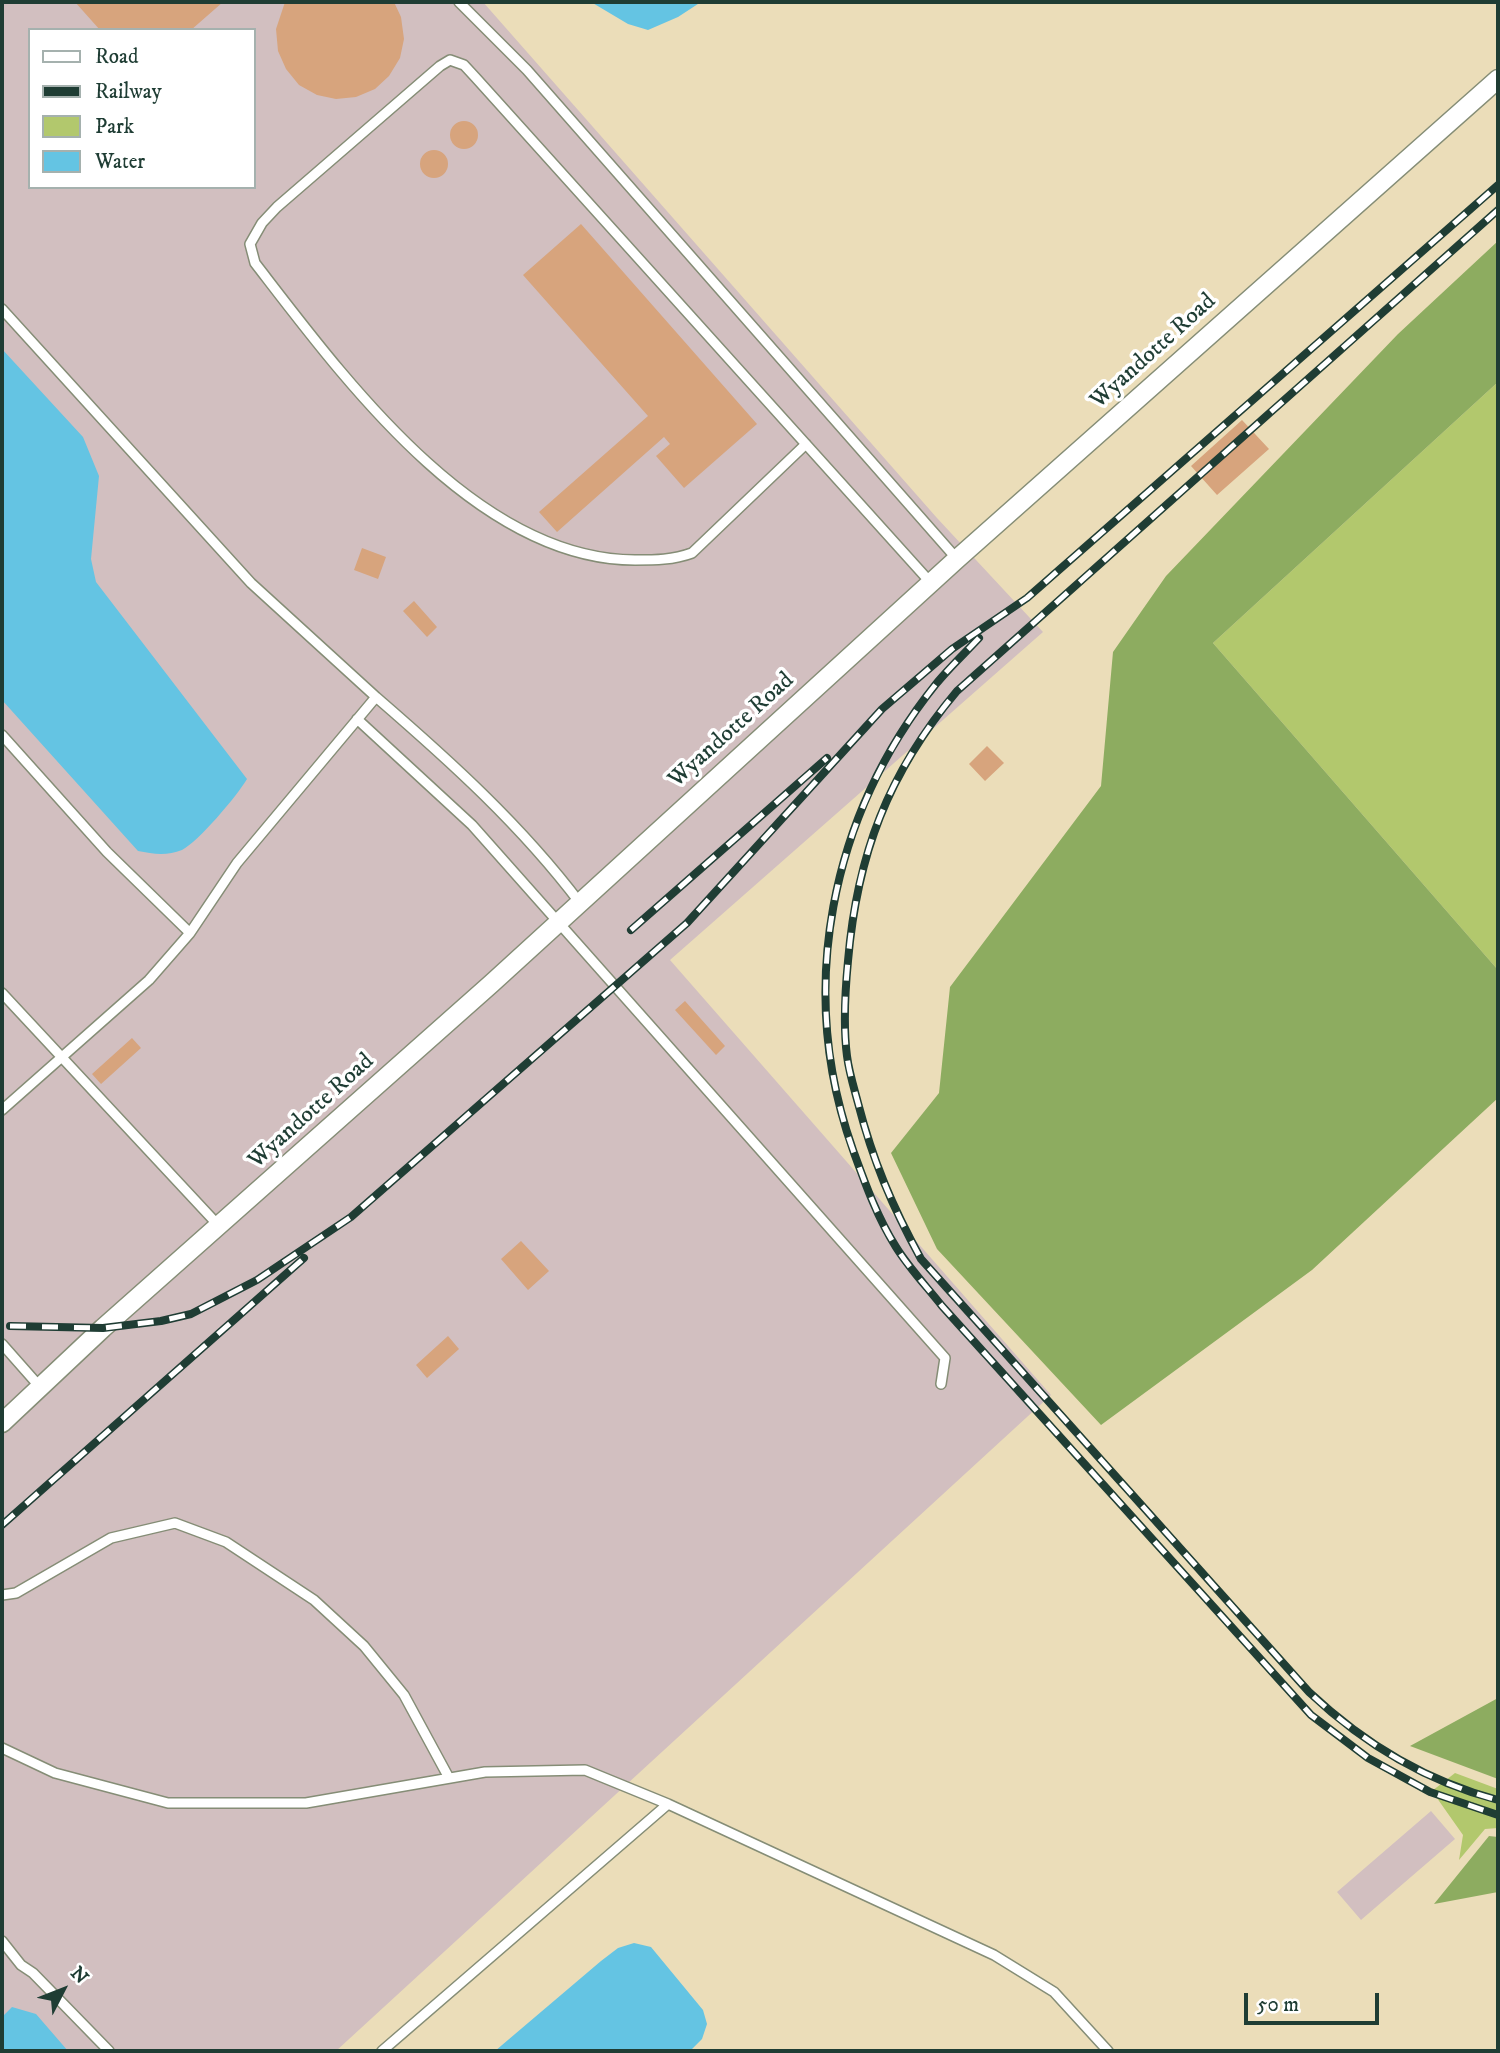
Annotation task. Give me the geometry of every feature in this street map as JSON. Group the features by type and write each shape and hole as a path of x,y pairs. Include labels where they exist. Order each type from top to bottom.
{"street":[{"name":"Wyandotte Road","path":"2,1423 103,1328 220,1227 557,924 957,559 1498,79"}],"lane":[{"path":"458,2 527,70 957,559"},
{"path":"807,444 692,554 674,560 607,560 555,546 521,530 415,453 350,386 255,263 250,244 262,223 278,207 440,66 450,60 464,65 807,444 931,583"},
{"path":"2,309 251,583 465,774 546,858 580,903"},
{"path":"2,1110 149,980 190,933 237,863 376,697"},
{"path":"357,719 472,825 557,924 945,1358 941,1384"},
{"path":"4,741 107,852 190,933"},
{"path":"2,993 220,1227"},
{"path":"2,1345 41,1388"},
{"path":"2,1595 16,1592 111,1538 175,1523 226,1542 314,1600 364,1646 404,1695 449,1778"},
{"path":"2,1748 55,1773 168,1803 306,1803 485,1772 585,1770 668,1804 994,1955 1054,1992 1108,2051"},
{"path":"382,2051 668,1804"},
{"path":"2,1941 21,1965 33,1973 109,2051"}],"shaded area":[{"path":"2,2 483,2 937,518 1043,632 670,960 1051,1395 336,2051 2,2051"},
{"path":"1431,1811 1455,1839 1361,1920 1337,1892"}],"green space":[{"path":"1498,241 1498,382 1213,643 1498,970 1498,1098 1312,1270 1101,1425 937,1249 891,1153 939,1093 950,987 1101,786 1113,652 1166,576 1398,334"},
{"path":"1498,382 1498,970 1213,643"},
{"path":"1498,1698 1498,1779 1410,1746"},
{"path":"1455,1773 1498,1789 1498,1828 1485,1829 1459,1860 1463,1835 1432,1791"},
{"path":"1489,1836 1498,1837 1498,1892 1434,1904"}],"water":[{"path":"591,2 701,2 678,17 648,30 628,24"},
{"path":"2,349 83,437 99,476 91,559 96,582 247,779 217,818 182,850 160,854 138,851 2,700"},
{"path":"634,1943 651,1947 703,2010 707,2024 702,2039 690,2051 495,2051 601,1961 618,1948"},
{"path":"12,2007 36,2014 68,2051 2,2051 2,2017"}],"building":[{"path":"75,2 223,2 193,28 98,28"},
{"path":"285,2 394,2 401,17 404,39 400,58 389,76 375,89 356,97 336,99 317,95 299,85 286,69 278,51 276,29"},
{"path":"464,121 474,125 478,135 474,145 464,149 454,145 450,135 454,125"},
{"path":"434,150 444,154 448,164 444,174 434,178 424,174 420,164 424,154"},
{"path":"581,224 757,424 684,488 656,456 670,444 664,437 557,532 539,512 648,416 523,275"},
{"path":"1242,420 1269,449 1217,495 1191,466"},
{"path":"362,548 386,557 378,579 354,570"},
{"path":"414,601 437,627 427,637 403,611"},
{"path":"987,746 1004,763 985,781 969,764"},
{"path":"685,1001 725,1046 716,1055 675,1010"},
{"path":"132,1038 141,1048 101,1084 92,1074"},
{"path":"521,1241 549,1271 528,1290 501,1259"},
{"path":"448,1336 459,1349 427,1378 416,1365"}],"railway":[{"path":"10,1326 103,1328 161,1321 191,1314 257,1280 351,1217 687,923 882,709 952,649 1027,598 1498,185"},
{"path":"1498,210 957,691 912,753 880,817 859,886 852,922 845,997 849,1068 864,1124 892,1202 921,1259 1309,1692 1351,1728 1396,1758 1445,1782 1498,1800"},
{"path":"979,638 936,684 900,735 870,790 848,847 833,906 826,967 827,1028 836,1089 853,1150 877,1212 901,1255 942,1306 1311,1715 1368,1758 1430,1792 1498,1815"},
{"path":"631,930 827,758"},
{"path":"2,1525 304,1258"}]}
